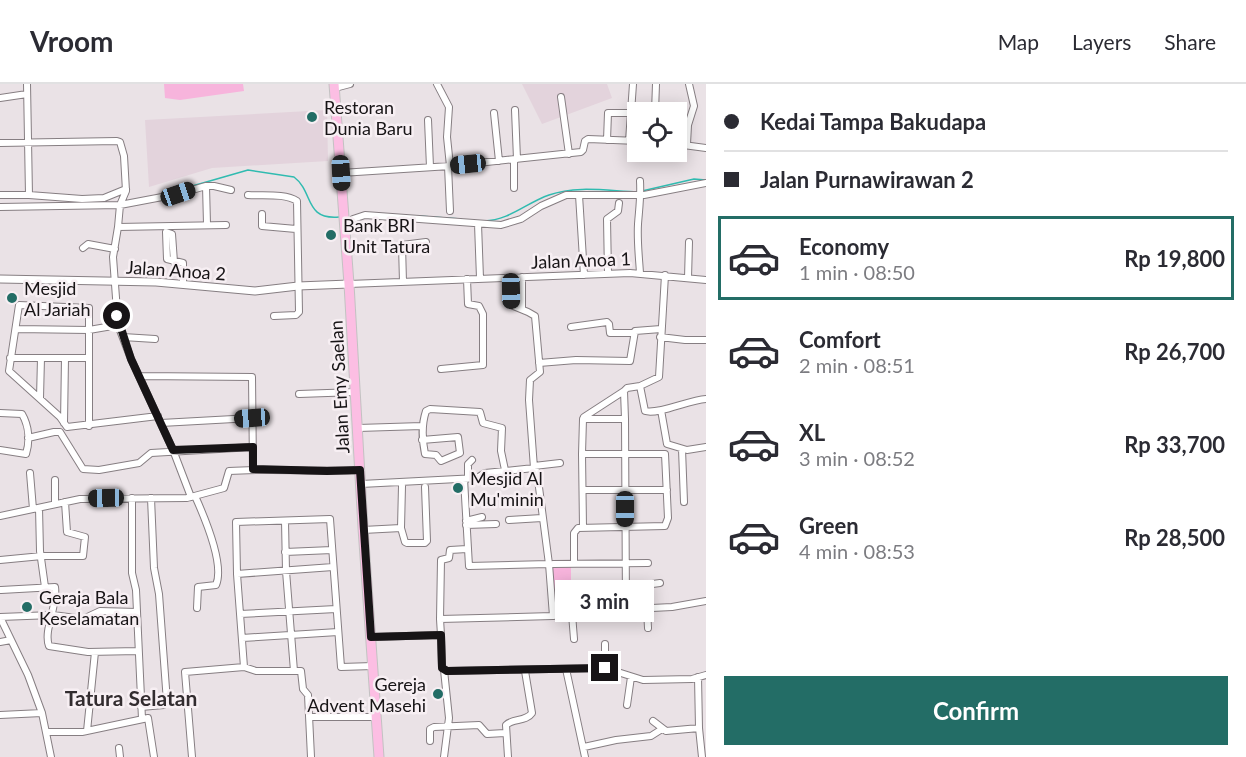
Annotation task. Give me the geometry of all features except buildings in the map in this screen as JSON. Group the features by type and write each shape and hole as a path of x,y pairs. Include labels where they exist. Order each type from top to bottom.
{"highway":[{"name":"Jalan Emy Saelan","path":"334,86 379,757"}],"street":[{"path":"27,84 29,195"},
{"path":"334,86 350,84"},
{"path":"437,84 449,107 447,137 450,212"},
{"path":"632,102 633,84"},
{"path":"656,84 656,102"},
{"path":"688,84 694,106 688,125 687,144 706,148"},
{"path":"0,98 27,94"},
{"path":"561,98 569,154"},
{"path":"514,188 515,110"},
{"path":"494,113 499,161"},
{"path":"607,140 608,113 627,113"},
{"path":"428,120 430,167"},
{"path":"341,173 449,166 569,154 582,152 586,140 627,141"},
{"path":"0,143 120,142 124,156 126,190 120,205 112,257 118,325 193,496 203,513 215,554 218,572 216,585 197,589 197,608"},
{"path":"344,227 353,219 365,215 503,224 525,217 558,198 706,183"},
{"path":"0,207 120,205 206,186 231,190"},
{"path":"206,186 207,224"},
{"path":"640,189 638,224 640,273"},
{"path":"0,195 93,199 104,198 126,190"},
{"path":"248,195 280,196 296,200 298,314 274,316"},
{"path":"579,195 584,274"},
{"path":"608,273 607,219 618,211 619,203"},
{"path":"262,214 262,226 296,229"},
{"path":"478,224 480,279"},
{"path":"118,227 226,225"},
{"path":"402,282 402,245 426,242"},
{"path":"688,242 688,278"},
{"path":"83,248 88,244 115,249"},
{"path":"174,262 183,264 183,284"},
{"name":"Jalan Anoa 1","path":"349,284 608,273 640,273 706,280"},
{"path":"584,418 626,388 640,386 658,378 665,275"},
{"path":"522,277 522,309"},
{"path":"511,278 511,305 535,316 539,374 529,382 534,467 537,472 542,518 551,564 553,616"},
{"name":"Jalan Anoa 2","path":"0,279 183,284 255,291 349,284"},
{"path":"441,369 483,365 483,314 479,306 469,305 467,279"},
{"path":"89,426 90,310 19,305 9,372 40,398 68,428 159,420 252,418"},
{"path":"571,327 607,322 610,333 661,329"},
{"path":"16,329 89,330 118,325"},
{"path":"539,363 576,360 630,361 633,333"},
{"path":"123,337 155,339"},
{"path":"660,337 706,340"},
{"path":"10,358 89,358"},
{"path":"40,358 40,398"},
{"path":"64,423 65,358"},
{"path":"140,376 252,377 253,469"},
{"path":"640,386 645,411 650,412 706,399"},
{"path":"624,391 626,610"},
{"path":"299,394 356,392"},
{"path":"422,440 458,437 460,453 448,459 439,461 436,455 425,454 422,440 422,426 425,413 428,410 480,412 483,423 502,428 501,451 505,470"},
{"path":"661,410 667,444 682,449 706,447"},
{"path":"0,413 22,414 28,428 26,454 0,450"},
{"path":"584,418 625,419"},
{"path":"584,418 582,454 584,527"},
{"path":"358,428 422,426"},
{"path":"28,438 60,432 84,469 99,470 139,463 151,453 253,447"},
{"path":"682,449 684,502"},
{"path":"574,563 575,530 584,527 665,526 668,518 665,454 582,454"},
{"path":"472,460 468,464 466,479 467,549 468,565 471,567 648,563"},
{"path":"361,484 477,478 485,472 560,463"},
{"path":"0,516 88,498 193,496 224,488 229,471 253,469 360,470"},
{"path":"30,473 45,586"},
{"path":"55,480 56,504"},
{"path":"402,486 401,528 405,543 427,542 425,487"},
{"path":"583,490 667,489"},
{"path":"132,498 132,573 136,590 142,719"},
{"path":"141,707 164,705 167,702 159,594 154,568 152,498"},
{"path":"0,560 84,555 85,537 67,532 65,502"},
{"path":"466,523 482,517"},
{"path":"509,520 542,518"},
{"path":"244,667 237,574 236,522 330,519 340,667 373,666"},
{"path":"285,521 286,571 294,671"},
{"path":"466,523 496,524"},
{"path":"363,530 401,528"},
{"path":"444,757 449,725 440,619 441,560 449,558 450,550 467,549"},
{"path":"285,552 332,550"},
{"path":"237,574 333,567"},
{"path":"648,628 645,585 660,583"},
{"path":"2,590 45,586 56,589 47,641 49,646 95,652 138,651"},
{"path":"440,619 553,616 591,611 672,608 706,601"},
{"path":"240,614 336,609"},
{"path":"51,757 42,713 28,675 0,617 53,615 83,619 100,611 137,612"},
{"path":"572,614 574,639"},
{"path":"242,638 338,632"},
{"path":"371,637 441,635"},
{"path":"0,642 11,640"},
{"path":"605,644 605,668"},
{"path":"87,731 95,652"},
{"path":"192,757 184,672 244,667 256,671 301,671 303,689 308,695 311,757"},
{"path":"444,670 525,671 605,668 643,680 692,679 706,675"},
{"path":"566,669 585,757"},
{"path":"508,757 505,733 508,723 528,717 532,713 525,671"},
{"path":"627,705 631,676"},
{"path":"698,677 698,714 702,757"},
{"path":"0,715 42,713"},
{"path":"698,714 706,713"},
{"path":"309,717 377,717"},
{"path":"46,732 87,731 142,719 150,720 154,757"},
{"path":"653,722 662,729 670,731 699,728"},
{"path":"430,741 431,728 449,725 480,725 487,734 505,733"},
{"path":"584,747 621,739 651,736 662,729"},
{"path":"119,748 120,757"}],"shaded area":[{"path":"164,84 243,84 244,91 180,100 165,98"},
{"path":"522,84 607,84 612,98 542,124"},
{"path":"327,110 328,161 212,168 149,187 145,120"},
{"path":"571,565 571,581 591,581 592,608 554,613 551,566"}],"waterway":[{"path":"168,193 248,170 294,177 305,190 315,210 328,217 339,217"},
{"path":"642,191 694,179 706,180"},
{"path":"484,221 502,218 541,198 570,190 638,192"},
{"path":"418,216 461,219"}],"place":[{"name":"Restoran Dunia Baru","path":"312,117"},
{"name":"Bank BRI Unit Tatura","path":"331,235"},
{"name":"Mesjid Al Jariah","path":"12,298"},
{"name":"Mesjid Al Mu'minin","path":"458,488"},
{"name":"Geraja Bala Keselamatan","path":"27,607"},
{"name":"Gereja Advent Masehi","path":"438,694"}],"district":[{"name":"Tatura Selatan","path":"131,697"}],"route":[{"path":"117,316 118,325 131,359 173,450 253,447 253,469 360,470 371,637 441,635 442,668 447,671 605,668"}]}
